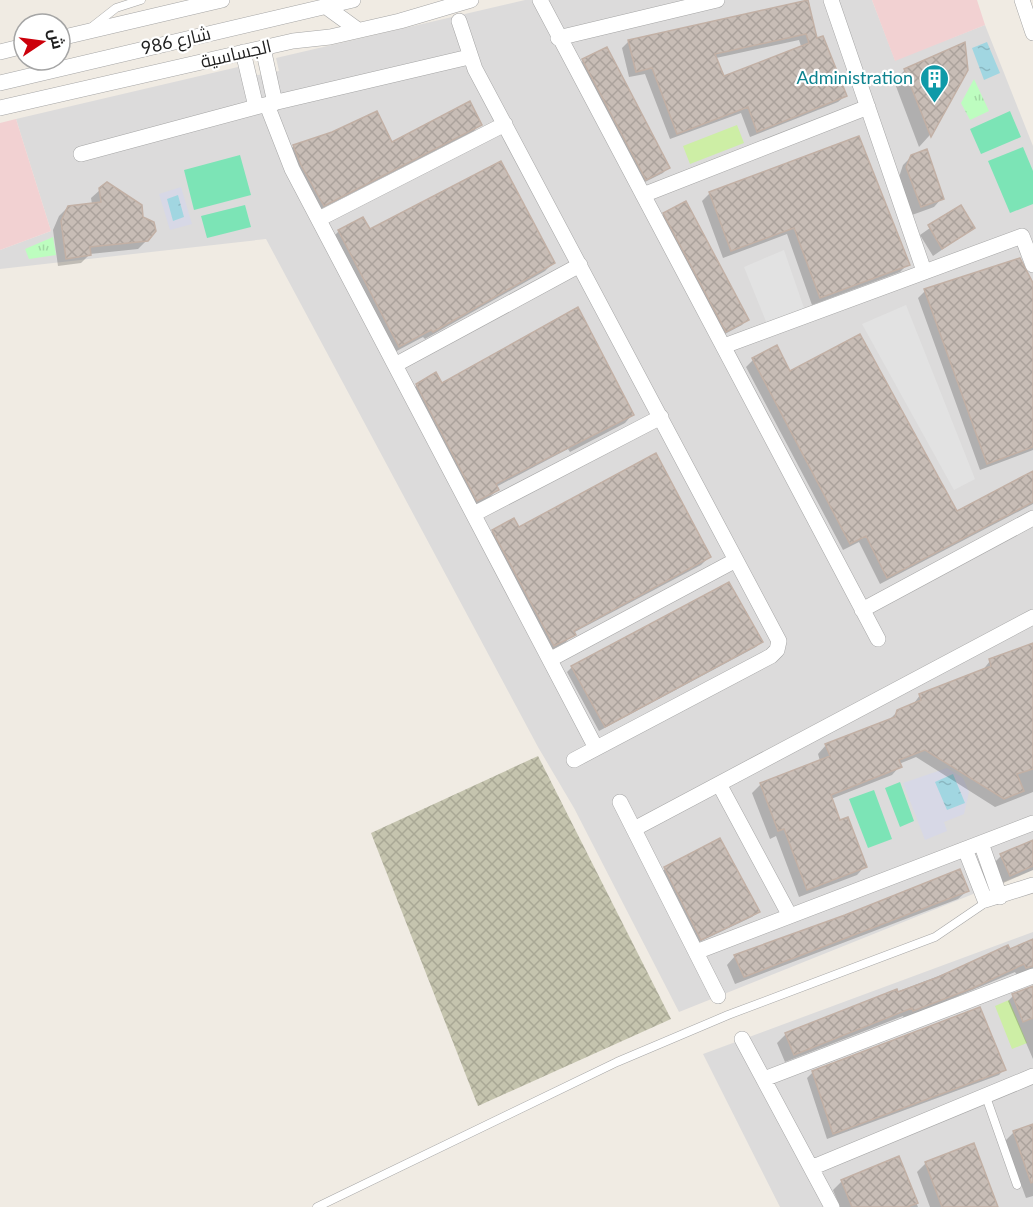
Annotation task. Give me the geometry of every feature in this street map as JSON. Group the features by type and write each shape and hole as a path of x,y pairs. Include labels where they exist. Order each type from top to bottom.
{"street":[{"name":"شارع 986","path":"72,35 222,0"},
{"name":"شارع 986","path":"0,83 353,0"},
{"name":"الجساسية","path":"0,108 58,102 243,52 399,21 471,0"},
{"path":"540,0 558,38 878,639"},
{"path":"558,38 717,0"},
{"path":"831,0 924,271"},
{"path":"1022,0 1033,33"},
{"path":"325,6 358,30"},
{"path":"459,21 469,57 779,641 777,650 771,656 574,760"},
{"path":"263,48 266,105"},
{"path":"243,52 292,169 596,748"},
{"path":"81,154 266,105 469,57"},
{"path":"643,195 868,107"},
{"path":"319,219 505,124"},
{"path":"724,346 1022,236 1033,264"},
{"path":"395,365 580,266"},
{"path":"474,514 661,417"},
{"path":"862,610 1033,518"},
{"path":"551,659 736,560"},
{"path":"633,829 1033,617"},
{"path":"719,784 790,916"},
{"path":"620,802 718,996"},
{"path":"696,952 1033,823"},
{"path":"981,843 994,899"},
{"path":"965,849 982,896 994,899 1033,885"},
{"path":"764,1079 1033,976"},
{"path":"742,1039 832,1207"},
{"path":"811,1168 1033,1076"}],"lane":[{"path":"86,32 117,8 141,0"},
{"path":"317,1207 617,1062 728,1015 935,937 994,899"},
{"path":"985,1095 1017,1185"}],"shaded area":[{"path":"525,0 872,0 895,60 985,25 1033,146 1033,870 679,1012 574,808 538,747 266,239 0,269 0,250 51,231 16,119 238,67 242,78 279,71 276,58"},
{"path":"872,0 977,0 985,25 895,61"},
{"path":"16,119 51,231 0,250 0,123"},
{"path":"181,187 192,224 170,230 159,194"},
{"path":"784,250 805,311 767,324 744,267"},
{"path":"906,305 975,479 954,490 862,324"},
{"path":"538,756 671,1019 478,1106 371,833"},
{"path":"947,768 963,778 969,792 964,814 944,822 947,831 925,840 903,783"},
{"path":"1033,932 1033,1207 780,1207 703,1054"}],"green space":[{"path":"974,79 989,111 970,120 961,103"},
{"path":"1010,111 1021,137 981,154 970,129"},
{"path":"737,125 744,143 690,164 683,146"},
{"path":"1023,147 1033,171 1033,204 1010,213 988,161"},
{"path":"240,155 251,195 194,210 184,170"},
{"path":"245,205 251,227 207,238 201,216"},
{"path":"53,237 56,255 29,259 25,249"},
{"path":"900,782 914,821 900,827 885,788"},
{"path":"874,790 892,839 868,848 849,799"},
{"path":"1009,1000 1027,1043 1012,1049 995,1006"}],"water":[{"path":"987,42 1000,73 984,80 972,48"},
{"path":"178,195 184,217 173,221 167,199"},
{"path":"953,774 965,803 947,810 935,782"}],"building":[{"path":"808,0 817,38 823,36 847,96 757,132 748,107 677,134 652,68 636,72 628,40","holes":["806,34 809,43 724,76 715,54"]},
{"name":"Administration","path":"965,42 968,70 931,137 904,69"},
{"path":"607,47 670,168 646,180 582,59"},
{"path":"470,101 482,125 324,206 301,165 293,145 332,132 377,111 392,142"},
{"path":"859,136 910,265 820,298 794,228 731,251 709,192"},
{"path":"927,149 944,199 921,207 906,167 911,155"},
{"path":"501,161 555,263 433,332 431,330 399,347 338,230 363,217 370,229"},
{"path":"107,182 142,205 143,217 154,222 156,231 148,241 90,247 91,255 66,259 61,221 68,206 101,202 99,188"},
{"path":"686,201 749,320 726,332 663,213"},
{"path":"961,205 975,228 942,249 928,225"},
{"path":"1020,258 1033,283 1033,447 987,464 924,289"},
{"path":"578,307 634,415 496,484 499,490 477,501 416,384 436,372 442,383"},
{"path":"860,334 957,511 1033,471 1033,502 887,578 866,536 850,544 752,358 777,345 790,371"},
{"path":"656,453 711,557 574,631 576,635 554,646 492,530 514,518 519,527"},
{"path":"729,582 763,642 605,727 571,666"},
{"path":"1033,643 1033,769 1017,774 1024,791 1004,799 925,750 899,760 902,767 831,795 840,820 848,817 867,867 807,890 784,829 778,831 760,783 830,756 825,744 895,717 897,710 921,700 919,694 991,666 989,659"},
{"path":"720,838 760,912 701,940 664,867"},
{"path":"1033,840 1033,866 1010,876 1000,854"},
{"path":"960,869 969,891 744,977 734,955 845,915"},
{"path":"1033,939 1033,966 1026,968 1024,964 973,988 913,1011 912,1008 794,1055 785,1033 897,989 898,992 936,978 1008,945 1010,949"},
{"path":"1033,986 1033,1018 1023,1022 1012,994"},
{"path":"980,1007 1006,1070 833,1134 812,1071"},
{"path":"1033,1124 1033,1182 1031,1183 1013,1131"},
{"path":"974,1143 998,1207 942,1207 925,1162"},
{"path":"899,1156 918,1203 907,1207 852,1207 841,1180"}],"place":[{"name":"Administration","path":"934,104"}]}
